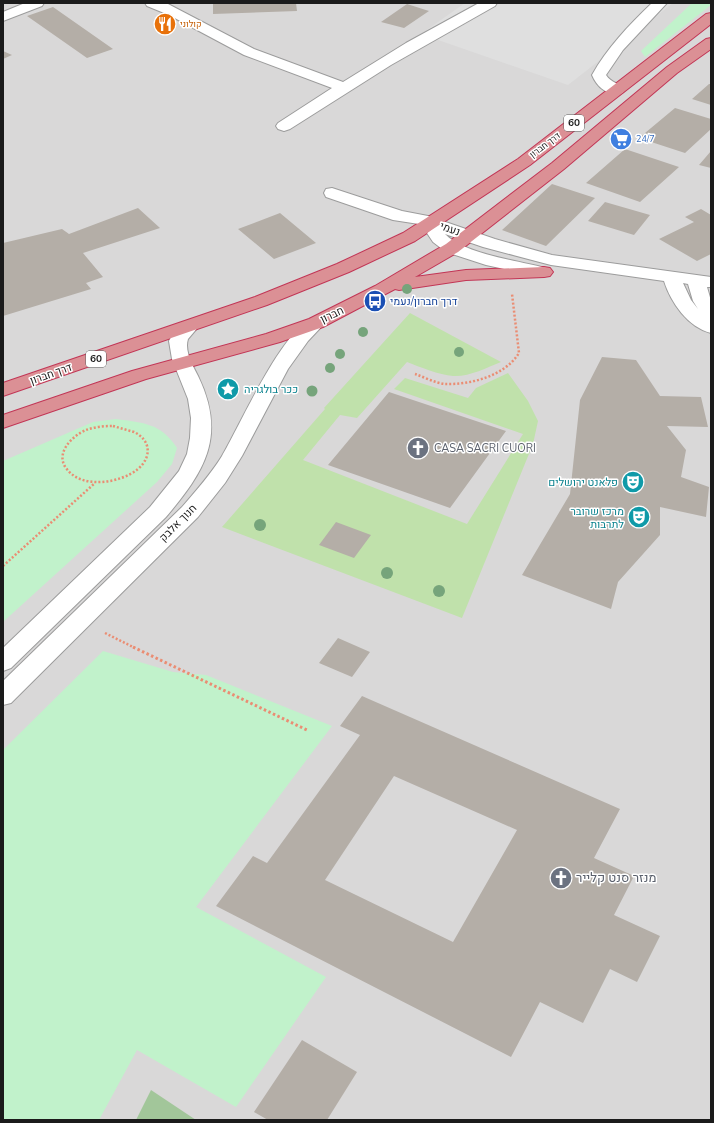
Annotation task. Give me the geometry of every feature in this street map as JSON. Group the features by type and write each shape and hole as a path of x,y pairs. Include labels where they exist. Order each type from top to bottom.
{"highway":[{"name":"דרך חברון","path":"432,223 524,162 711,17"},
{"name":"60","path":"468,236 558,166 672,70 711,42"},
{"name":"60","path":"190,326 298,287 350,265 409,237 432,223"},
{"name":"חברון","path":"183,362 273,338 316,323 381,290 452,248 468,236"},
{"path":"381,290 466,275 544,272"},
{"name":"דרך חברון","path":"3,390 190,326"},
{"name":"60","path":"3,422 139,375 183,362"}],"street":[{"path":"3,17 37,3"},
{"path":"152,3 175,13 236,46 297,71 344,87"},
{"path":"284,126 344,87 490,3"},
{"path":"617,90 606,85 599,75 602,69 644,18 660,3"},
{"path":"332,193 399,216 415,218 432,223"},
{"path":"399,216 408,225 409,237"},
{"name":"נעמי","path":"432,223 520,253 551,260 673,280"},
{"name":"נעמי","path":"432,223 433,228 439,238 452,248 492,261 544,272 633,282 673,280 704,281"},
{"path":"673,280 680,299 687,308 696,317 711,327"},
{"path":"704,281 702,301 711,314"},
{"name":"חנוך אלבק","path":"3,696 190,512 232,456 287,354 301,336 316,323"},
{"name":"חנוך אלבק","path":"3,662 153,517 177,490 191,468 199,445 201,424 196,394 183,362 178,342 182,334 190,326"}],"path":[{"path":"415,374 443,384 468,384 488,377 514,361 519,353 512,293"},
{"path":"3,566 96,483 118,480 136,472 144,465 148,456 149,448 145,440 138,433 127,428 113,426 99,427 85,431 73,438 65,446 62,456 64,466 70,474 82,480 96,483"},
{"path":"79,621 309,731"}],"shaded area":[{"path":"3,3 711,3 711,1120 3,1120"},
{"path":"465,3 673,3 568,85 421,34"}],"green space":[{"path":"692,3 711,3 711,5 645,57 641,51"},
{"path":"410,313 501,362 471,374 453,376 407,362 357,418 340,415 303,460 467,524 523,434 394,389 405,378 468,398 476,388 508,373 528,401 538,421 533,444 462,618 222,527 325,409 324,408"},
{"path":"116,419 143,423 165,433 177,448 172,464 157,482 3,622 3,461 93,422"},
{"path":"103,651 173,672 206,675 332,726 196,907 326,977 236,1107 137,1050 99,1120 3,1120 3,750"},
{"path":"151,1090 196,1120 136,1120"}],"building":[{"path":"213,3 296,3 297,11 213,14"},
{"path":"407,4 429,11 404,28 381,22"},
{"path":"53,7 113,49 87,58 27,16"},
{"path":"3,51 12,55 3,59"},
{"path":"709,84 711,84 711,105 692,99"},
{"path":"675,108 711,119 711,129 685,153 639,138"},
{"path":"625,149 679,167 640,202 586,183"},
{"path":"711,151 711,168 699,165"},
{"path":"552,184 595,198 546,246 502,230"},
{"path":"605,202 650,215 634,235 588,221"},
{"path":"138,208 160,228 83,253 103,277 86,283 91,289 3,316 3,243 62,229 69,234"},
{"path":"701,209 711,215 711,254 697,261 659,239 694,222 685,217"},
{"path":"280,213 316,243 274,259 238,229"},
{"name":"פלאנט ירושלים","path":"602,357 636,360 660,396 701,397 708,427 667,426 686,450 681,477 709,487 706,517 660,507 660,535 618,582 611,609 522,575 570,494 580,400"},
{"name":"CASA SACRI CUORI","path":"389,392 506,431 450,508 328,465"},
{"path":"336,522 371,535 354,558 319,545"},
{"path":"338,638 370,652 352,677 319,663"},
{"name":"מנזר סנט קלייר","path":"362,696 620,809 594,858 634,876 614,915 660,936 637,982 610,969 583,1023 540,1002 511,1057 216,906 253,856 267,863 360,735 340,726","holes":["394,776 517,830 453,942 325,880"]},
{"path":"302,1040 357,1072 327,1120 268,1120 254,1112"}],"place":[{"name":"קולוני","path":"165,24"},
{"name":"24/7","path":"621,139"},
{"name":"דרך חברון/נעמי","path":"375,301"},
{"name":"ככר בולגריה","path":"228,389"},
{"name":"CASA SACRI CUORI","path":"418,448"},
{"name":"פלאנט ירושלים","path":"633,482"},
{"name":"מרכז שרובר לתרבות","path":"639,517"},
{"name":"מנזר סנט קלייר","path":"561,878"}]}
